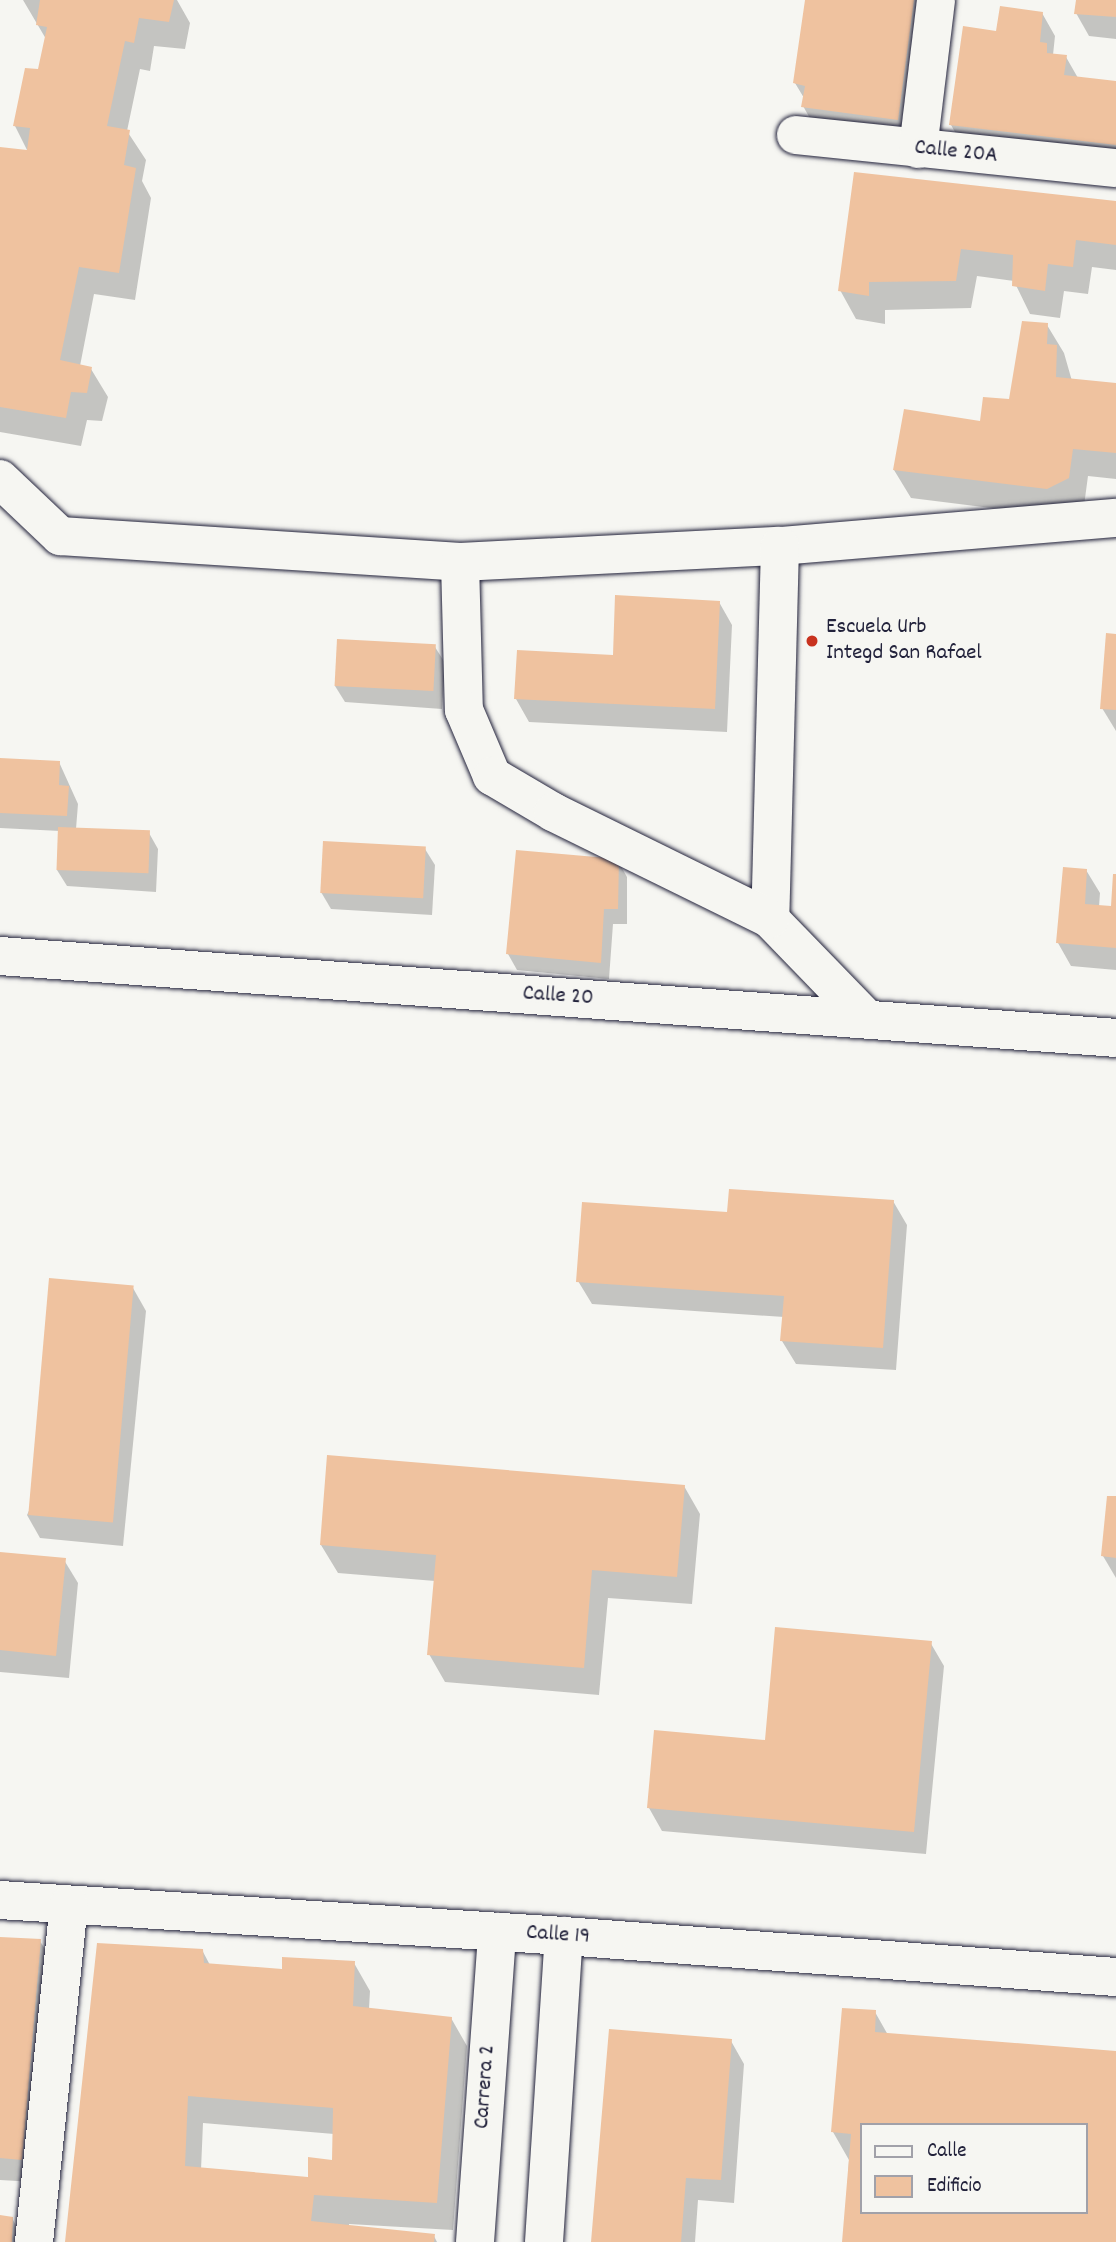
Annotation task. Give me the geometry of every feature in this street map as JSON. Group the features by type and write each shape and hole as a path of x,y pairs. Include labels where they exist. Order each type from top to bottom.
{"street":[{"path":"918,149 936,0"},
{"name":"Calle 20A","path":"796,135 1116,169"},
{"path":"0,479 60,536 460,562 779,546 1116,519"},
{"path":"770,919 779,546"},
{"path":"460,562 464,710 492,776 553,812 770,919 867,1019"},
{"name":"Calle 20","path":"0,956 1116,1038"},
{"name":"Calle 19","path":"0,1900 564,1936 1116,1978"},
{"path":"34,2242 69,1905"},
{"name":"Carrera 2","path":"475,2242 497,1932"},
{"path":"544,2242 564,1936"}],"building":[{"path":"40,0 174,0 169,22 139,18 134,43 125,41 107,126 130,130 124,165 136,168 119,273 79,267 60,360 92,367 87,393 71,392 66,418 0,407 0,147 27,150 30,128 13,126 25,68 38,69 47,27 36,25"},
{"path":"805,0 914,0 898,120 801,107 805,86 793,83"},
{"path":"1076,0 1116,0 1116,17 1074,14"},
{"path":"1000,6 1043,12 1040,42 1047,43 1047,53 1067,55 1064,75 1116,81 1116,145 949,125 963,26 996,31"},
{"path":"854,172 1116,201 1116,245 1076,240 1073,267 1048,264 1045,291 1012,286 1013,255 961,249 956,281 869,282 869,296 838,291"},
{"path":"1022,321 1048,323 1047,344 1057,345 1056,377 1116,383 1116,453 1073,449 1069,478 1047,489 893,470 904,409 980,421 983,397 1009,399"},
{"path":"615,595 720,601 715,709 514,699 517,650 613,655"},
{"path":"1106,633 1116,634 1116,710 1100,709"},
{"path":"337,639 436,644 433,691 335,686"},
{"path":"0,758 60,761 59,785 69,786 67,816 0,813"},
{"path":"58,827 150,830 148,873 56,870"},
{"path":"323,841 426,846 423,898 320,893"},
{"path":"516,850 619,859 618,909 604,909 601,963 506,954"},
{"path":"1063,867 1087,869 1085,904 1111,906 1113,874 1116,874 1116,948 1056,943"},
{"path":"729,1189 894,1200 883,1348 780,1341 784,1296 576,1282 582,1202 727,1212"},
{"path":"49,1278 134,1285 113,1523 28,1515"},
{"path":"327,1455 685,1485 677,1577 592,1570 584,1668 427,1655 436,1555 320,1545"},
{"path":"1107,1496 1116,1496 1116,1558 1101,1556"},
{"path":"0,1552 66,1558 56,1656 0,1650"},
{"path":"775,1627 932,1641 914,1832 647,1808 654,1730 765,1740"},
{"path":"0,1937 41,1939 22,2160 0,2158"},
{"path":"97,1943 203,1949 204,1963 282,1969 282,1957 355,1961 353,2006 452,2017 437,2203 314,2195 311,2221 435,2234 434,2242 65,2242","holes":["188,2096 333,2108 332,2160 308,2157 308,2177 185,2166"]},
{"path":"842,2008 876,2010 875,2032 1116,2051 1116,2242 842,2242 851,2134 831,2132"},
{"path":"609,2029 732,2039 721,2180 686,2178 681,2242 591,2242"},
{"path":"0,2215 13,2217 12,2242 0,2242"}],"place":[{"name":"Escuela Urb Integd San Rafael","path":"812,641"}]}
